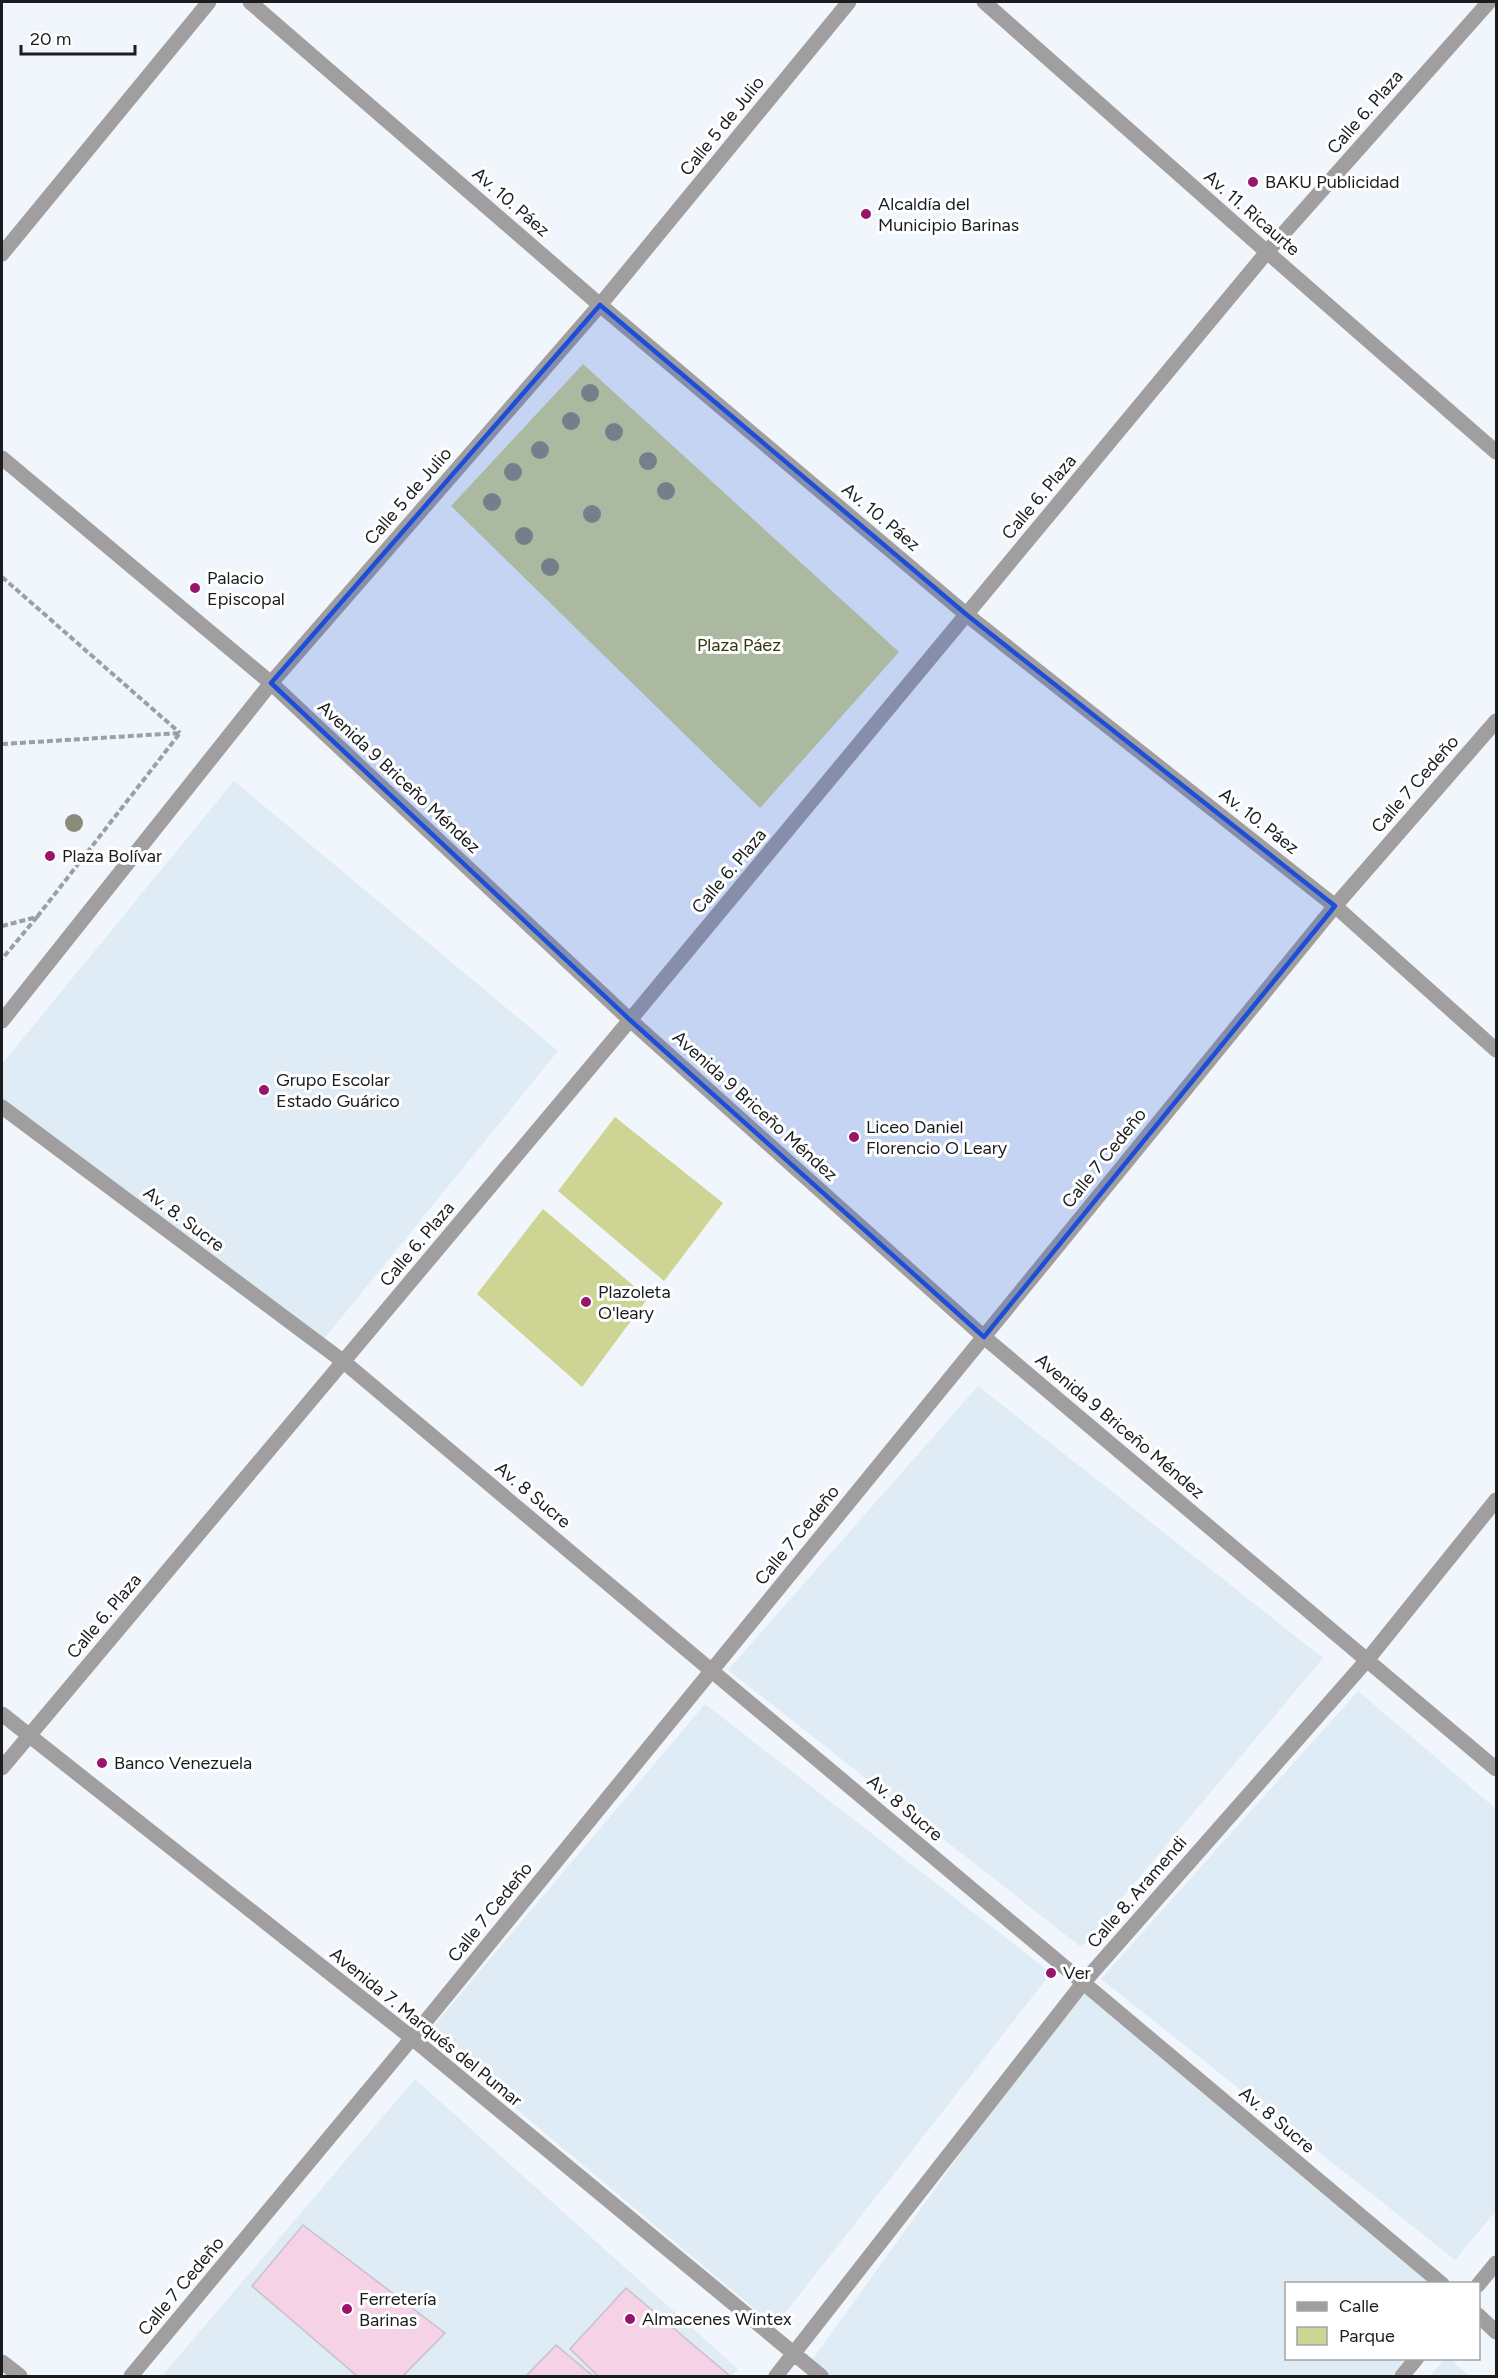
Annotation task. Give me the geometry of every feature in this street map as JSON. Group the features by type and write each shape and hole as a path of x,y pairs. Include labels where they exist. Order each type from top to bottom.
{"street":[{"path":"2,254 209,2"},
{"name":"Av. 10. Páez","path":"250,2 600,305 967,615 1335,906 1497,1050"},
{"name":"Calle 5 de Julio","path":"2,1021 271,683 600,305 849,2"},
{"name":"Av. 11. Ricaurte","path":"984,2 1266,252 1497,452"},
{"name":"Calle 6. Plaza","path":"2,1768 630,1020 1266,252 1489,2"},
{"name":"Avenida 9 Briceño Méndez","path":"2,458 271,683 630,1020 984,1337 1497,1769"},
{"name":"Calle 7 Cedeño","path":"131,2376 412,2038 1335,906 1497,721"},
{"name":"Av. 8. Sucre","path":"2,1107 344,1362"},
{"name":"Av. 8 Sucre","path":"344,1362 1441,2282"},
{"name":"Calle 8. Aramendi","path":"777,2376 1083,1983 1368,1659 1497,1500"},
{"name":"Avenida 7. Marqués del Pumar","path":"2,1714 412,2038 821,2376"},
{"path":"1480,2284 1497,2263"},
{"path":"1480,2316 1497,2332"},
{"path":"1402,2376 1415,2360"},
{"path":"2,2362 20,2376"}],"path":[{"path":"2,577 180,733"},
{"path":"2,744 180,733"},
{"path":"2,959 180,733"},
{"path":"2,926 37,917"}],"highlighted area":[{"path":"600,305 967,615 1335,906 984,1337 630,1020 271,683"}],"shaded area":[{"name":"Grupo Escolar Estado Guárico","path":"234,781 558,1051 315,1350 2,1115 2,1064"},
{"path":"978,1386 1323,1658 1081,1947 728,1670"},
{"path":"1358,1691 1496,1809 1496,2211 1455,2260 1101,1979"},
{"path":"705,1704 1051,1973 775,2326 427,2034"},
{"path":"1083,1983 1441,2282 1285,2282 1285,2360 1413,2360 1398,2376 826,2376 810,2363"},
{"path":"415,2079 738,2369 731,2376 162,2376"},
{"path":"1443,2360 1451,2360 1469,2376 1430,2376"}],"green space":[{"name":"Plaza Páez","path":"583,364 899,652 760,808 451,506"},
{"path":"615,1117 723,1203 664,1281 558,1191"},
{"path":"543,1209 648,1298 582,1387 477,1294"}],"building":[{"name":"Ferretería Barinas","path":"303,2225 445,2333 403,2376 357,2376 252,2286"},
{"name":"Almacenes Wintex","path":"626,2288 730,2376 598,2376 570,2349"},
{"path":"556,2345 593,2376 526,2376"}],"place":[{"name":"BAKU Publicidad","path":"1253,182"},
{"name":"Alcaldía del Municipio Barinas","path":"866,214"},
{"name":"Palacio Episcopal","path":"195,588"},
{"name":"Plaza Bolívar","path":"50,856"},
{"name":"Grupo Escolar Estado Guárico","path":"264,1090"},
{"name":"Liceo Daniel Florencio O Leary","path":"854,1137"},
{"name":"Plazoleta O'leary","path":"586,1302"},
{"name":"Banco Venezuela","path":"102,1763"},
{"name":"Ver","path":"1051,1973"},
{"name":"Ferretería Barinas","path":"347,2309"},
{"name":"Almacenes Wintex","path":"630,2319"}]}
